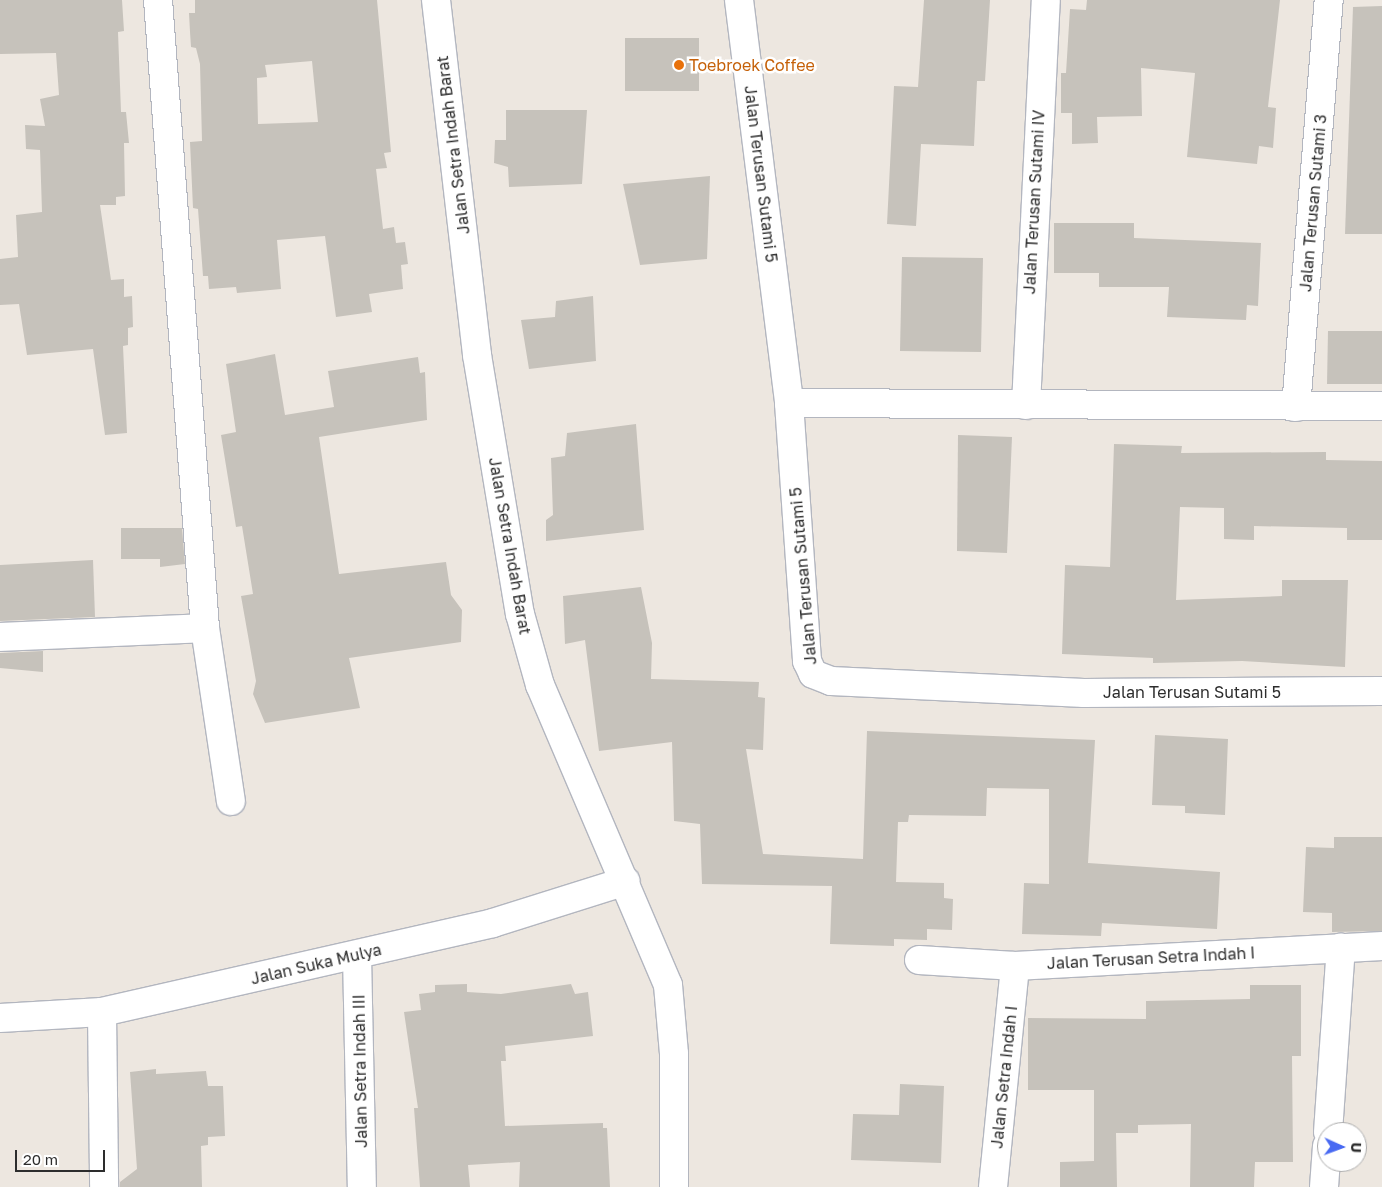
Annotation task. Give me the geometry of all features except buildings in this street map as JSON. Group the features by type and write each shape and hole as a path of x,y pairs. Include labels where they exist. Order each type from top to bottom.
{"street":[{"path":"158,0 205,628 231,801"},
{"name":"Jalan Setra Indah Barat","path":"436,0 477,355 520,614 540,685 594,819 626,881 660,961 673,1008 674,1187"},
{"name":"Jalan Terusan Sutami 5","path":"739,0 789,403 807,661 820,677 1084,693 1382,691"},
{"name":"Jalan Terusan Sutami IV","path":"1026,405 1046,0"},
{"name":"Jalan Terusan Sutami 3","path":"1296,406 1329,0"},
{"path":"789,403 1382,406"},
{"path":"0,637 205,628"},
{"name":"Jalan Suka Mulya","path":"0,1018 102,1012 357,955 493,922 626,881"},
{"name":"Jalan Terusan Setra Indah I","path":"920,960 1015,966 1382,946"},
{"path":"1329,1122 1341,947"},
{"name":"Jalan Setra Indah III","path":"357,955 362,1187"},
{"name":"Jalan Setra Indah I","path":"993,1187 1015,966"},
{"path":"102,1012 104,1187"},
{"path":"1324,1187 1325,1172"}],"place":[{"name":"Toebroek Coffee","path":"679,65"}]}
